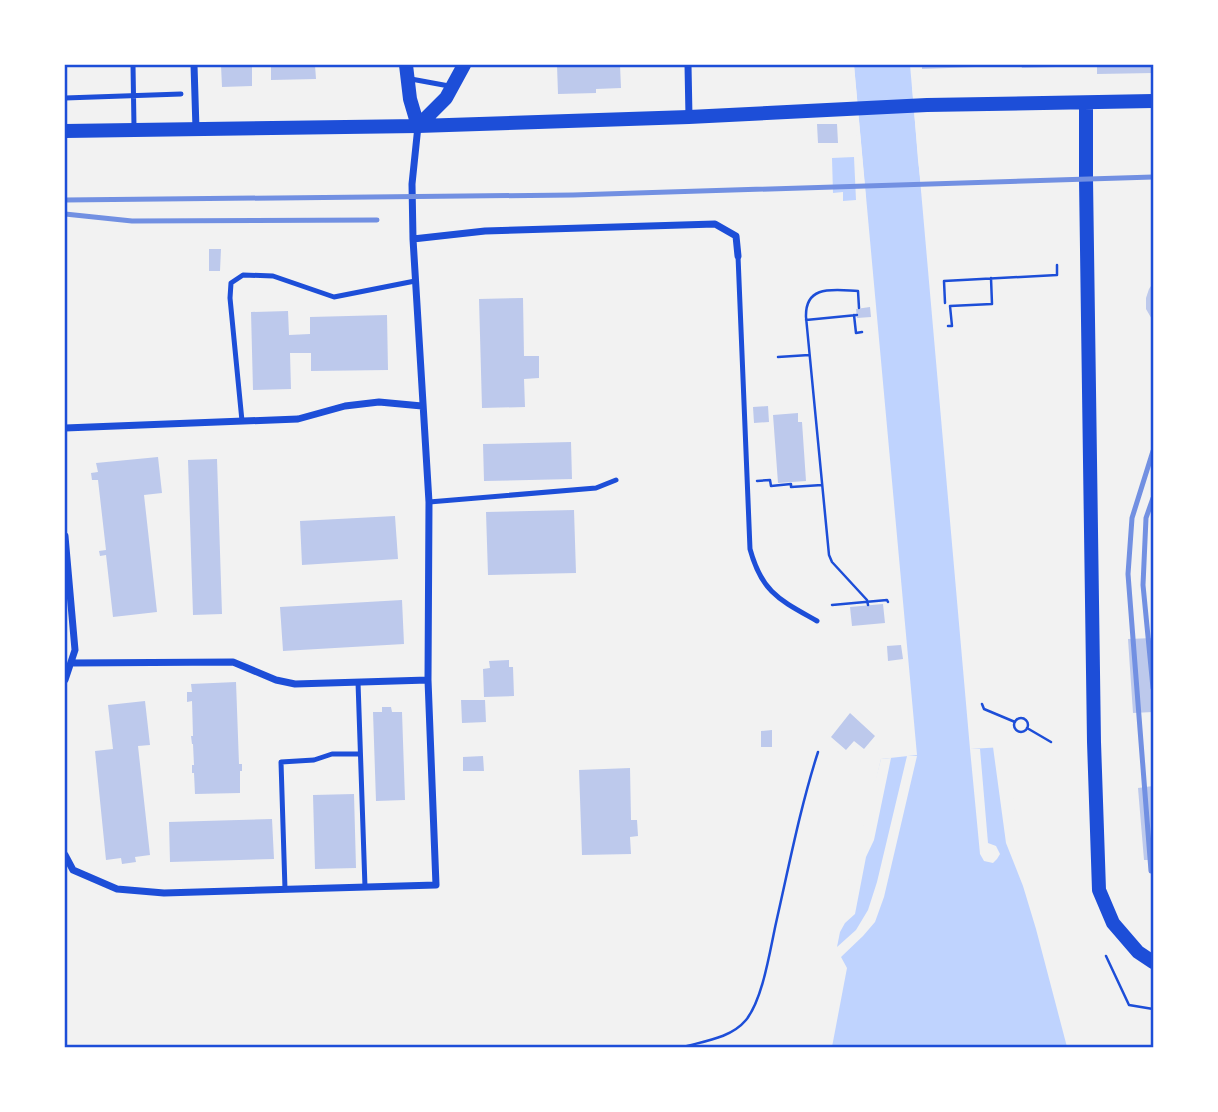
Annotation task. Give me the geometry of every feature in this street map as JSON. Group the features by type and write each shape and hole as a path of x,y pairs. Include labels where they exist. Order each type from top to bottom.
{"main road":[{"path":"418,125 446,98 464,65"},
{"path":"407,71 410,99 418,125"},
{"path":"65,131 418,125 689,117 927,105 1153,101"},
{"path":"1086,103 1094,742 1099,890 1113,923 1138,952 1153,962"}],"street":[{"path":"194,65 196,130"},
{"path":"688,65 689,117"},
{"path":"65,855 73,870 117,889 129,890 164,892 436,885 428,680 429,502 413,239 412,184 418,125"},
{"path":"413,239 485,231 715,224 736,236 738,256"},
{"path":"65,428 298,419 345,405 379,402 422,406"},
{"path":"65,536 67,595 75,650 65,680"},
{"path":"71,663 233,662 276,680 295,684 428,680"}],"lane":[{"path":"133,65 134,130"},
{"path":"407,71 452,87"},
{"path":"65,97 180,94"},
{"path":"738,256 750,549 755,569 766,587 782,601 817,621"},
{"path":"242,421 230,298 231,283 243,275 273,276 334,297 415,281"},
{"path":"429,502 596,488 616,480"},
{"path":"358,682 365,887"},
{"path":"285,889 281,762 314,760 332,754 360,754"}],"path":[{"path":"945,303 944,281 1058,275 1057,265"},
{"path":"948,326 952,326 950,306 992,304 991,278"},
{"path":"859,308 858,290 817,293 812,295 806,304 806,320 829,555 867,604"},
{"path":"806,320 855,315 856,333 862,332"},
{"path":"778,357 809,355"},
{"path":"748,482 770,480 771,485 791,484 791,487 822,485"},
{"path":"832,605 888,602"},
{"path":"982,704 984,709 1015,722"},
{"path":"1015,722 1025,719 1027,729"},
{"path":"1015,722 1019,731 1027,729 1051,742"},
{"path":"683,1047 723,1036 738,1028 755,1004 802,806 818,752"},
{"path":"1106,956 1129,1005 1153,1009"}],"water":[{"path":"854,65 910,65 970,749 1003,747 1015,841 1085,1047 822,1047 841,957 831,939 845,910 881,759 917,755"},
{"path":"854,157 856,200 843,201 843,192 833,193 832,158"}],"pier":[{"path":"850,65 854,65 866,200 863,200"},
{"path":"916,84 926,202 923,202 918,160 912,85"},
{"path":"1007,746 1018,840 1089,1047 1067,1047 1036,929 1006,843 993,747"},
{"path":"970,749 980,749 988,843 996,846 1000,854 993,863 984,861 980,854"},
{"path":"907,756 917,756 884,897 875,922 841,957 847,968 832,1047 819,1047 837,957 828,938 841,908 881,759 891,758 874,840 866,857 855,914 840,932 837,947 856,930 868,910"}],"building":[{"path":"221,65 252,65 252,86 222,87"},
{"path":"271,65 315,65 316,79 271,80"},
{"path":"557,65 620,65 621,88 596,89 596,93 558,94"},
{"path":"922,65 975,65 975,67 922,69"},
{"path":"1021,65 1056,65 1056,67 1022,68"},
{"path":"1097,65 1153,65 1153,73 1097,74"},
{"path":"817,124 837,124 838,143 818,143"},
{"path":"209,249 221,249 220,271 209,271"},
{"path":"1153,283 1153,321 1146,309 1146,298"},
{"path":"523,298 524,356 539,356 539,378 524,379 525,407 482,408 479,299"},
{"path":"870,307 871,317 857,318 856,309"},
{"path":"288,311 289,335 310,334 310,317 387,315 388,370 311,371 311,353 290,353 291,389 253,390 251,312"},
{"path":"768,406 769,422 754,423 753,407"},
{"path":"798,413 798,422 802,422 806,481 778,483 773,415"},
{"path":"571,442 572,479 484,481 483,444"},
{"path":"158,457 162,493 144,495 157,612 113,617 106,555 100,556 99,551 106,550 98,480 92,480 91,473 98,472 96,463"},
{"path":"217,459 222,614 193,615 188,460"},
{"path":"574,510 576,573 488,575 486,512"},
{"path":"395,516 398,559 302,565 300,521"},
{"path":"402,600 404,644 283,651 280,607"},
{"path":"883,604 885,623 852,626 850,607"},
{"path":"1153,638 1153,712 1133,713 1128,639"},
{"path":"901,645 903,659 888,661 887,646"},
{"path":"509,660 509,667 513,667 514,696 484,697 483,669 490,668 489,661"},
{"path":"236,682 239,764 242,764 240,793 195,794 192,773 192,701 187,702 187,692 192,692 191,684"},
{"path":"461,700 485,700 486,722 462,723"},
{"path":"145,701 150,745 138,746 150,855 135,857 136,862 122,864 121,858 106,860 95,751 113,749 108,705"},
{"path":"382,707 391,707 392,712 402,712 405,800 376,801 373,712 382,712"},
{"path":"850,713 875,736 864,749 854,741 846,750 831,737"},
{"path":"772,730 772,747 761,747 761,731"},
{"path":"483,756 484,771 463,771 463,757"},
{"path":"630,768 631,820 637,820 638,836 630,837 631,854 582,855 579,770"},
{"path":"1153,786 1153,860 1144,860 1138,788"},
{"path":"354,794 356,868 315,869 313,795"},
{"path":"272,819 274,859 170,862 169,822"}],"railway":[{"path":"65,200 573,195 1153,177"},
{"path":"65,214 132,221 377,220"},
{"path":"1151,871 1128,574 1132,518 1153,451"},
{"path":"1153,498 1146,518 1143,585 1153,688"}]}
